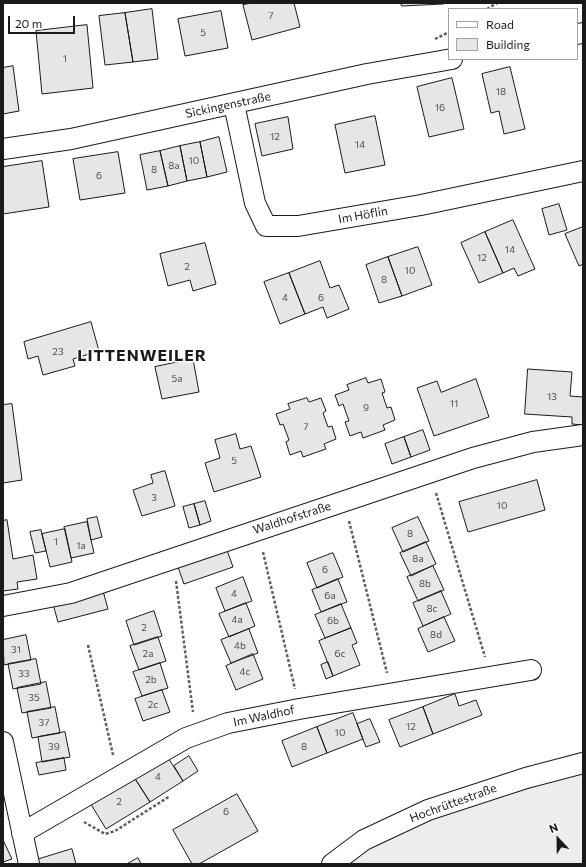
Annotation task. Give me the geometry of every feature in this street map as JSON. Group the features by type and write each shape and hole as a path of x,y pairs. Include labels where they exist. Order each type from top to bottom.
{"street":[{"name":"Sickingenstraße","path":"3,149 71,139 367,74 448,60"},
{"name":"Im Höflin","path":"234,104 255,203 266,226 298,226 398,209 583,171"},
{"name":"Waldhofstraße","path":"3,606 71,593 473,458 533,442 583,435"},
{"name":"Im Waldhof","path":"22,833 186,738 228,723 299,709 531,670"},
{"path":"3,742 29,864"},
{"name":"Hochrüttestraße","path":"332,864 364,840 428,810 526,778 583,763"}],"path":[{"path":"430,472 490,676"},
{"path":"344,501 393,693"},
{"path":"258,530 299,709"},
{"path":"173,558 196,735"},
{"path":"88,645 118,777"},
{"path":"99,831 105,834 115,831 170,796"}],"shaded area":[{"path":"583,772 583,864 345,864 364,851 420,821"}],"building":[{"path":"252,3 294,3 300,27 252,40 243,5"},
{"path":"401,3 447,3 402,6"},
{"path":"152,9 158,59 133,62 125,13"},
{"path":"221,11 228,48 185,56 178,19"},
{"path":"125,13 133,62 105,65 99,16"},
{"path":"87,25 93,88 42,94 36,31"},
{"path":"13,66 19,111 3,114 3,68"},
{"path":"510,67 525,129 504,134 499,111 491,113 482,74"},
{"path":"452,78 464,129 429,137 417,87"},
{"path":"375,116 385,165 345,173 335,125"},
{"path":"288,117 293,149 262,156 255,124"},
{"path":"219,137 227,172 207,177 200,142"},
{"path":"200,142 207,177 187,181 180,146"},
{"path":"180,146 187,181 168,186 160,151"},
{"path":"160,151 168,186 147,190 140,155"},
{"path":"118,152 125,193 80,200 73,159"},
{"path":"42,161 49,207 3,214 3,167"},
{"path":"559,204 567,230 549,235 542,209"},
{"path":"513,220 535,269 518,276 514,268 503,273 485,232"},
{"path":"583,227 583,264 579,266 565,234"},
{"path":"485,232 503,273 479,283 461,243"},
{"path":"205,243 216,284 193,291 190,280 168,286 160,254"},
{"path":"418,247 432,285 402,296 388,257"},
{"path":"388,257 402,296 379,303 366,265"},
{"path":"320,261 330,288 339,285 349,309 327,318 323,307 305,314 289,273"},
{"path":"289,273 305,314 280,324 264,282"},
{"path":"91,322 99,351 73,359 75,366 43,375 38,356 28,359 24,342"},
{"path":"193,359 199,392 162,399 155,367"},
{"path":"528,369 572,372 570,396 583,397 583,425 572,424 572,417 525,414"},
{"path":"366,378 368,383 381,379 385,392 382,393 387,408 391,407 395,420 383,425 385,430 363,438 361,432 350,436 345,422 349,421 343,404 339,406 335,395 349,390 347,385"},
{"path":"476,379 489,417 434,436 417,388 437,381 441,392"},
{"path":"307,398 309,402 321,398 326,411 323,413 328,427 332,426 336,439 324,444 326,449 303,457 301,451 290,455 286,442 289,440 283,424 280,425 276,414 290,409 288,404"},
{"path":"12,404 22,480 3,483 3,405"},
{"path":"423,430 430,450 411,457 404,437"},
{"path":"236,434 240,449 251,446 261,477 214,492 205,463 220,458 215,440"},
{"path":"404,437 411,457 392,464 385,444"},
{"path":"165,471 175,506 142,516 133,490 153,483 151,475"},
{"path":"537,480 545,510 468,532 459,502"},
{"path":"205,501 211,521 200,525 194,504"},
{"path":"194,504 200,525 189,528 183,507"},
{"path":"97,517 102,537 91,540 87,519"},
{"path":"418,517 429,541 403,552 392,528"},
{"path":"7,520 13,559 33,555 37,579 17,582 18,589 3,591 3,521"},
{"path":"87,522 94,553 71,558 64,527"},
{"path":"65,529 72,562 50,567 42,534"},
{"path":"41,530 46,551 35,553 30,532"},
{"path":"426,542 436,564 411,576 400,553"},
{"path":"227,550 233,567 184,584 178,567"},
{"path":"333,553 343,577 317,588 307,563"},
{"path":"433,566 444,590 418,601 407,577"},
{"path":"243,577 252,601 225,611 216,588"},
{"path":"338,579 347,602 321,612 312,590"},
{"path":"103,591 108,609 58,622 53,604"},
{"path":"441,591 451,614 423,626 413,603"},
{"path":"246,603 255,626 229,637 219,614"},
{"path":"341,604 351,628 325,638 315,615"},
{"path":"154,611 162,636 134,645 126,621"},
{"path":"444,617 455,641 428,652 418,629"},
{"path":"351,628 357,643 352,645 360,665 333,676 319,641"},
{"path":"249,629 258,653 231,663 221,640"},
{"path":"26,635 31,660 4,665 3,640"},
{"path":"158,637 166,661 139,670 130,646"},
{"path":"253,654 263,679 236,690 226,666"},
{"path":"36,659 41,684 13,689 8,664"},
{"path":"328,662 333,676 326,679 321,665"},
{"path":"160,663 168,688 142,696 133,672"},
{"path":"46,682 51,708 22,713 17,688"},
{"path":"162,690 170,712 143,721 135,699"},
{"path":"455,694 459,706 476,700 482,715 433,734 423,707"},
{"path":"55,707 60,733 32,738 27,712"},
{"path":"423,707 433,734 400,747 389,720"},
{"path":"353,713 363,739 327,753 317,727"},
{"path":"370,719 380,742 366,747 357,724"},
{"path":"317,727 327,753 292,767 282,741"},
{"path":"65,732 70,757 42,762 38,737"},
{"path":"165,753 183,781 150,802 132,774"},
{"path":"189,756 198,771 183,781 174,766"},
{"path":"64,758 66,770 39,775 36,763"},
{"path":"132,774 150,802 106,829 89,801"},
{"path":"237,794 258,831 199,864 192,864 173,830"},
{"path":"3,840 12,859 3,862"},
{"path":"72,849 76,864 34,864 33,861"},
{"path":"138,858 141,864 127,864"}],"district":[{"name":"LITTENWEILER","path":"142,356"}]}
